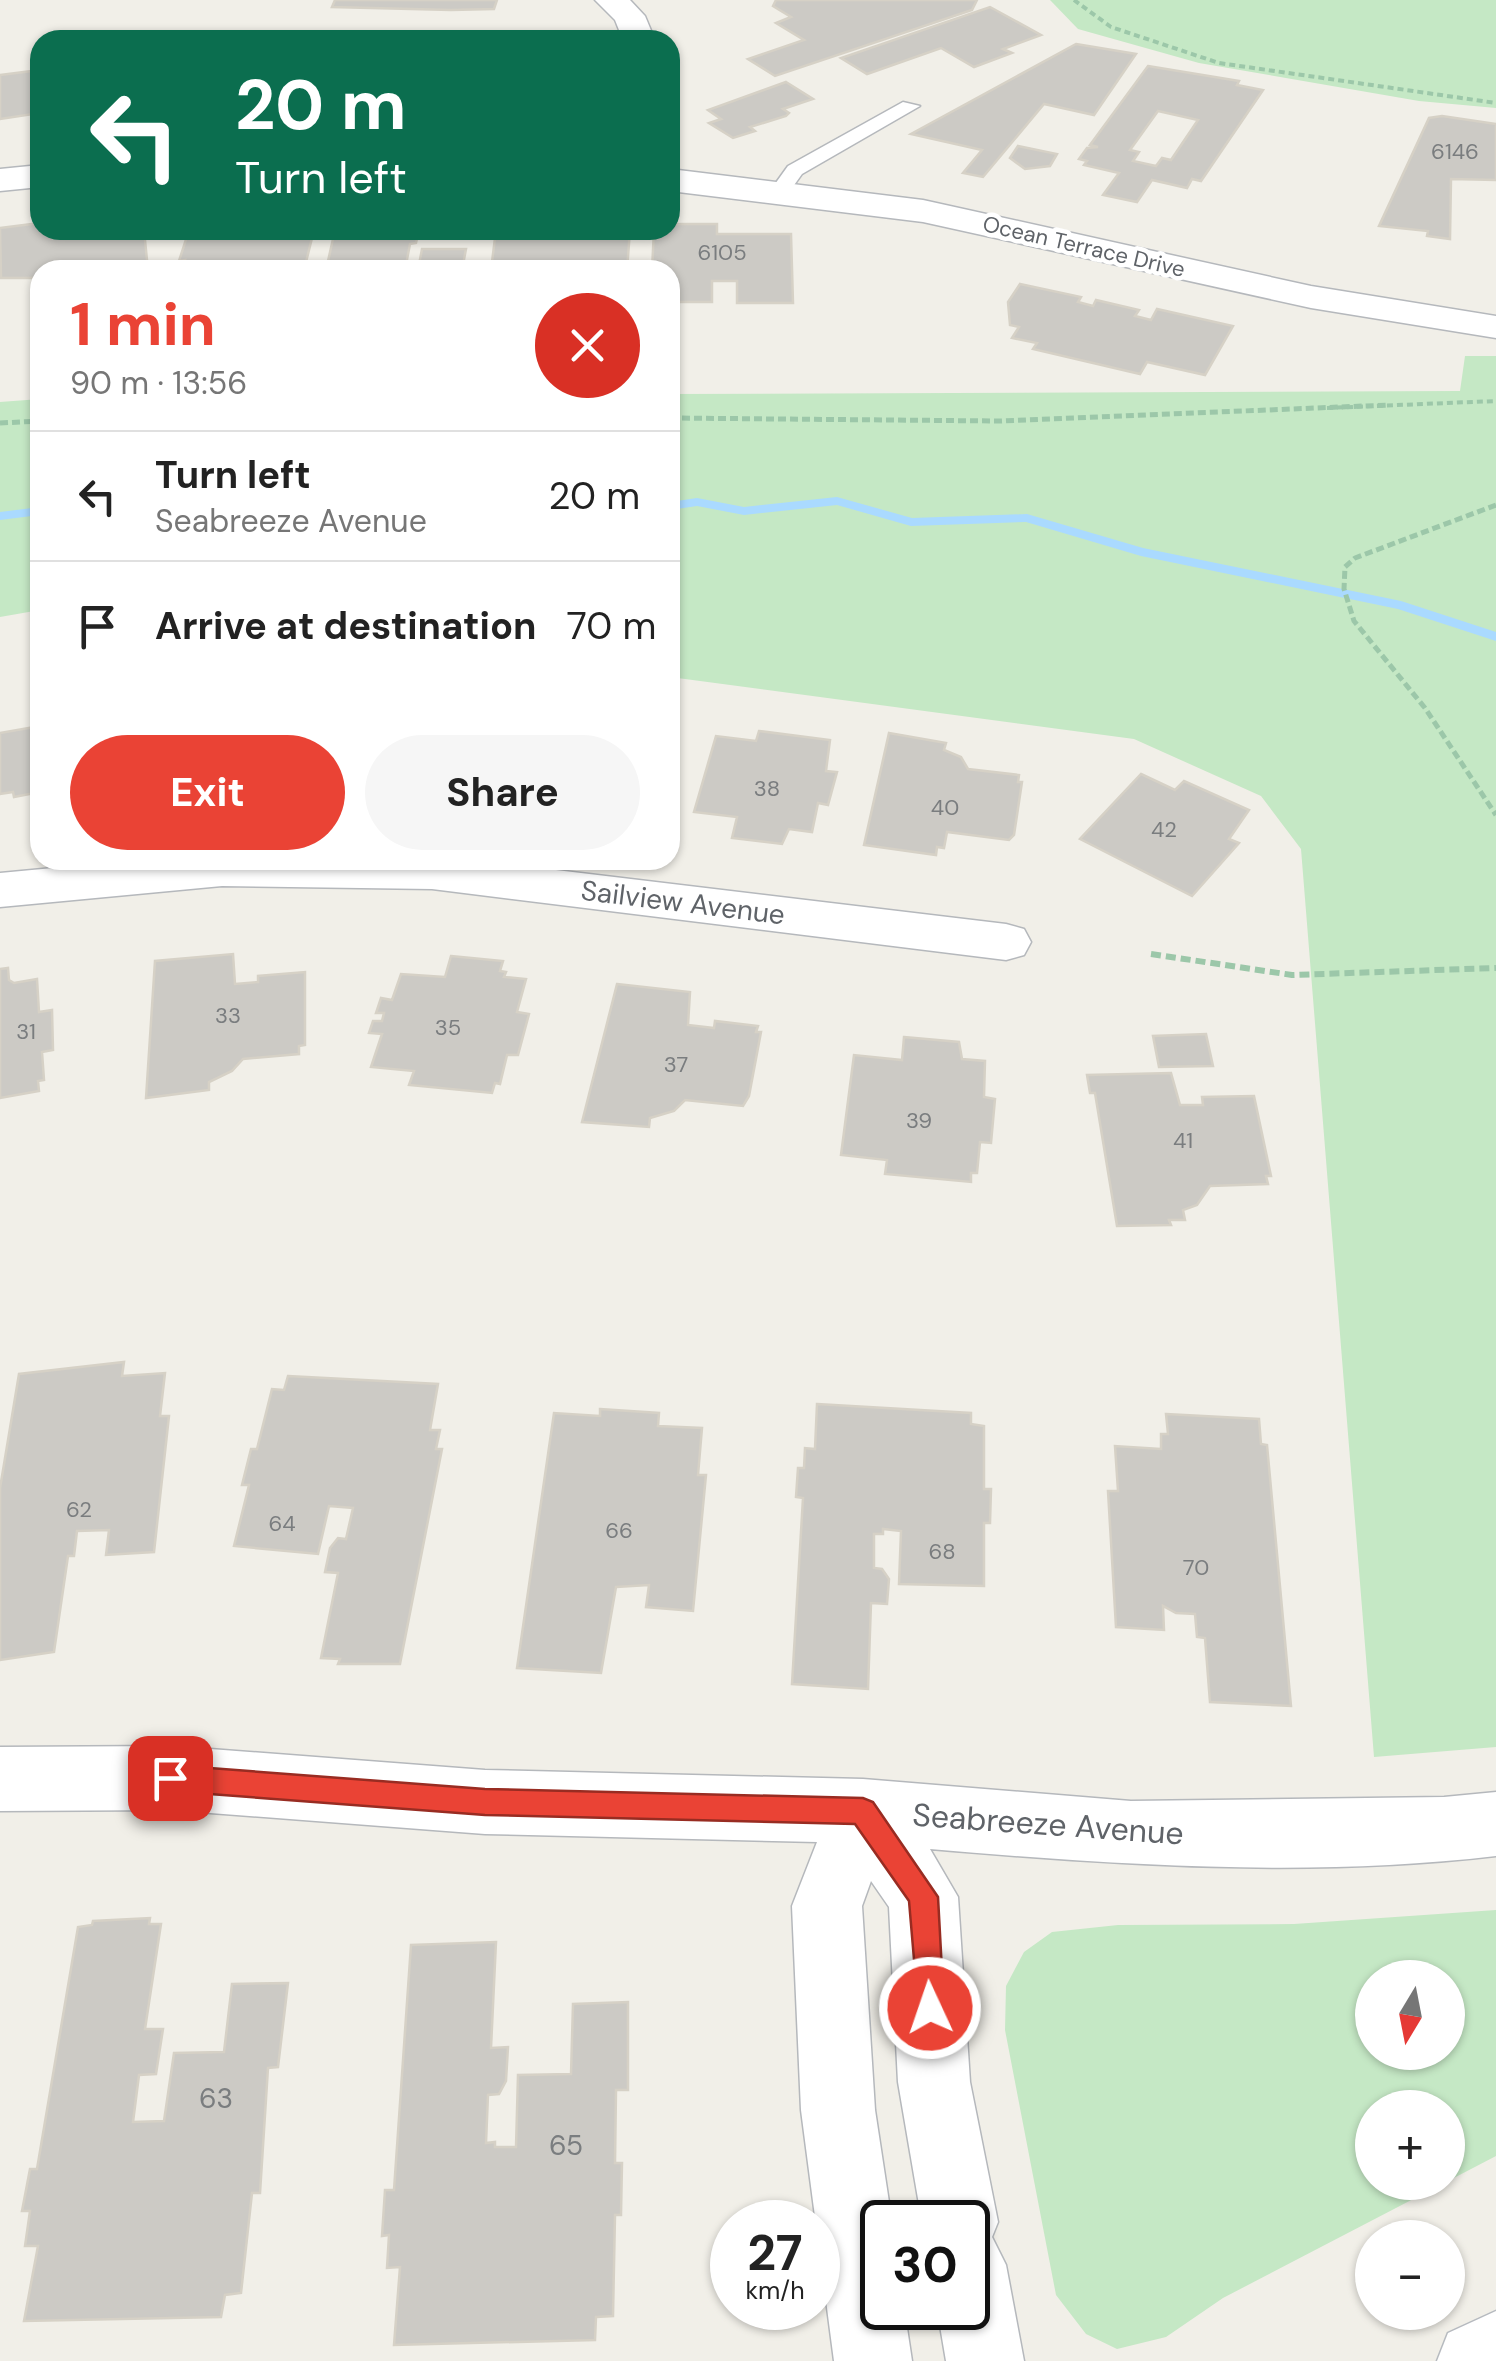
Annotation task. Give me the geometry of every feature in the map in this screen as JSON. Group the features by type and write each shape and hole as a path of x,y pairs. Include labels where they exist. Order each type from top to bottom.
{"street":[{"path":"611,0 629,16 635,30"},
{"path":"0,180 30,177"},
{"name":"Ocean Terrace Drive","path":"680,181 780,191 1006,227 1236,282 1440,321 1496,327"},
{"name":"Sailview Avenue","path":"0,890 211,870"},
{"name":"Sailview Avenue","path":"292,870 432,872 1006,942"},
{"name":"Seabreeze Avenue","path":"0,1780 170,1778 485,1802 863,1811 1131,1834 1444,1830 1496,1824"},
{"path":"863,1811 923,1897 934,2082 956,2200"},
{"path":"863,1811 827,1906 838,2110 873,2361"},
{"path":"980,2330 985,2361"},
{"path":"1476,2361 1496,2350"}],"lane":[{"path":"780,191 795,170 910,106"}],"path":[{"path":"1074,0 1111,27 1219,63 1496,103"},
{"path":"680,418 999,421 1496,402"},
{"path":"0,424 30,421"},
{"path":"1496,506 1356,558 1345,568 1344,589 1354,621 1424,708 1496,816"},
{"path":"1151,954 1292,976 1496,968"}],"green space":[{"path":"1050,0 1496,0 1496,108 1419,101 1199,63 1078,29"},
{"path":"1465,356 1496,356 1496,1747 1374,1757 1301,849 1261,796 1134,739 680,678 680,394 1460,391"},
{"path":"30,400 30,612 0,617 0,402"},
{"path":"1496,1910 1496,2156 1465,2172 1465,2090 1355,2090 1355,2200 1411,2200 1373,2220 1355,2220 1355,2229 1223,2298 1166,2337 1117,2349 1086,2334 1056,2295 1005,2030 1006,1986 1024,1952 1052,1932 1118,1925 1294,1924"}],"building":[{"path":"335,0 497,0 494,9 451,10 332,7"},
{"path":"776,0 977,0 972,10 775,76 748,59 804,40 776,23 791,17 773,6"},
{"path":"990,7 1041,35 1003,49 1012,53 974,67 941,48 867,74 841,58"},
{"path":"1076,44 1136,54 1094,115 1044,104 983,177 963,173 982,150 911,134"},
{"path":"1148,66 1239,81 1237,85 1263,90 1201,181 1192,179 1187,188 1152,180 1137,202 1103,195 1119,173 1084,165 1087,161 1079,159 1087,148 1098,147 1090,145","holes":["1158,111 1198,120 1171,160 1162,158 1156,166 1133,161 1139,152 1130,150"]},
{"path":"30,71 30,114 0,119 0,75"},
{"path":"786,82 813,99 783,109 789,113 786,116 750,127 755,131 733,138 709,123 721,119 708,110"},
{"path":"1442,116 1496,124 1496,180 1451,179 1450,239 1427,236 1428,231 1379,226 1429,118"},
{"path":"1018,146 1057,154 1050,166 1025,169 1010,158"},
{"path":"30,224 30,240 145,240 147,260 30,260 30,278 1,278 0,228"},
{"path":"680,224 717,224 717,234 791,234 793,303 737,303 737,281 712,281 712,302 680,302 680,260 652,260 654,240 680,240"},
{"path":"186,240 312,240 306,260 179,260"},
{"path":"333,240 417,240 410,244 407,260 328,260"},
{"path":"495,240 629,240 628,260 492,260"},
{"path":"422,249 466,249 464,260 420,260"},
{"path":"1020,284 1081,297 1078,302 1093,306 1096,300 1139,310 1135,316 1151,320 1157,309 1233,326 1205,375 1147,362 1140,374 1033,349 1037,343 1012,338 1019,327 1010,325 1008,302"},
{"path":"30,728 30,794 14,797 13,792 0,794 0,733"},
{"path":"759,731 830,740 826,771 837,772 828,805 818,803 812,832 789,829 782,844 732,838 737,817 694,812 716,736 756,741"},
{"path":"889,733 946,743 944,750 961,757 968,769 1019,775 1018,782 1022,782 1014,835 1009,840 947,832 944,848 937,847 936,855 864,845"},
{"path":"1141,774 1175,790 1184,781 1249,810 1229,839 1239,843 1192,896 1080,839"},
{"path":"233,954 235,984 258,982 258,976 305,972 305,1045 299,1046 299,1054 243,1059 232,1071 209,1082 209,1090 146,1098 155,961"},
{"path":"451,956 503,961 500,971 506,972 504,977 526,979 517,1012 529,1014 518,1055 507,1055 500,1084 495,1083 492,1093 409,1085 414,1071 371,1067 382,1034 369,1033 373,1021 382,1021 384,1013 376,1013 381,998 392,1000 401,974 445,977"},
{"path":"8,968 9,980 14,983 37,979 39,1012 52,1010 53,1050 42,1052 44,1080 38,1081 39,1091 0,1098 0,969"},
{"path":"617,984 690,992 688,1025 714,1028 715,1021 758,1026 756,1032 761,1032 749,1096 743,1106 685,1100 674,1111 650,1118 649,1127 582,1122"},
{"path":"1206,1034 1213,1066 1159,1067 1153,1036"},
{"path":"904,1037 959,1042 962,1059 985,1061 984,1097 995,1099 991,1143 980,1142 977,1173 971,1173 971,1182 885,1174 887,1160 841,1155 854,1055 902,1060"},
{"path":"1171,1073 1180,1105 1203,1105 1202,1097 1254,1096 1271,1176 1266,1176 1268,1184 1210,1186 1197,1205 1183,1210 1185,1220 1169,1220 1171,1225 1117,1226 1095,1093 1090,1093 1087,1075"},
{"path":"124,1362 122,1376 165,1373 160,1416 169,1416 154,1552 106,1555 109,1530 77,1531 74,1556 68,1556 54,1652 0,1660 0,1488 19,1374"},
{"path":"288,1376 438,1384 430,1430 440,1430 436,1449 442,1449 400,1664 338,1664 340,1659 321,1658 338,1573 325,1572 330,1548 338,1538 346,1539 353,1508 329,1506 318,1554 234,1546 249,1485 242,1485 251,1449 257,1449 272,1389 284,1390"},
{"path":"817,1404 971,1413 971,1424 984,1426 984,1489 991,1489 990,1523 984,1523 984,1586 899,1584 901,1531 883,1529 883,1534 874,1534 874,1568 882,1569 889,1579 887,1604 871,1603 868,1689 792,1684 803,1498 796,1497 798,1468 804,1468 805,1448 815,1449"},
{"path":"600,1409 659,1413 658,1426 702,1428 698,1475 706,1475 693,1611 646,1607 649,1585 616,1587 601,1673 517,1668 554,1413 600,1416"},
{"path":"1166,1414 1259,1419 1261,1444 1267,1445 1291,1706 1210,1702 1205,1638 1197,1637 1195,1614 1176,1613 1163,1606 1164,1630 1116,1627 1108,1491 1118,1491 1115,1446 1161,1449 1161,1434 1168,1434"},
{"path":"150,1918 149,1924 161,1924 145,2029 163,2029 156,2074 139,2075 133,2122 164,2121 174,2053 224,2052 232,1984 288,1983 278,2067 268,2068 260,2193 252,2193 241,2293 225,2295 221,2317 24,2321 38,2246 25,2246 30,2211 22,2211 30,2169 37,2169 78,1927 92,1925 93,1921"},
{"path":"496,1942 491,2048 508,2047 506,2081 499,2094 488,2095 486,2143 516,2147 518,2075 571,2074 573,2004 628,2002 628,2090 616,2090 615,2163 622,2163 621,2215 615,2215 613,2316 596,2317 595,2340 394,2345 400,2267 387,2268 389,2235 382,2236 385,2190 394,2190 411,1945"}],"waterway":[{"path":"680,505 697,502 744,511 837,501 911,522 1027,518 1141,552 1401,605 1496,637"},
{"path":"0,516 30,512"}],"route":[{"path":"170,1778 485,1802 863,1811 923,1897 930,2008"}]}
